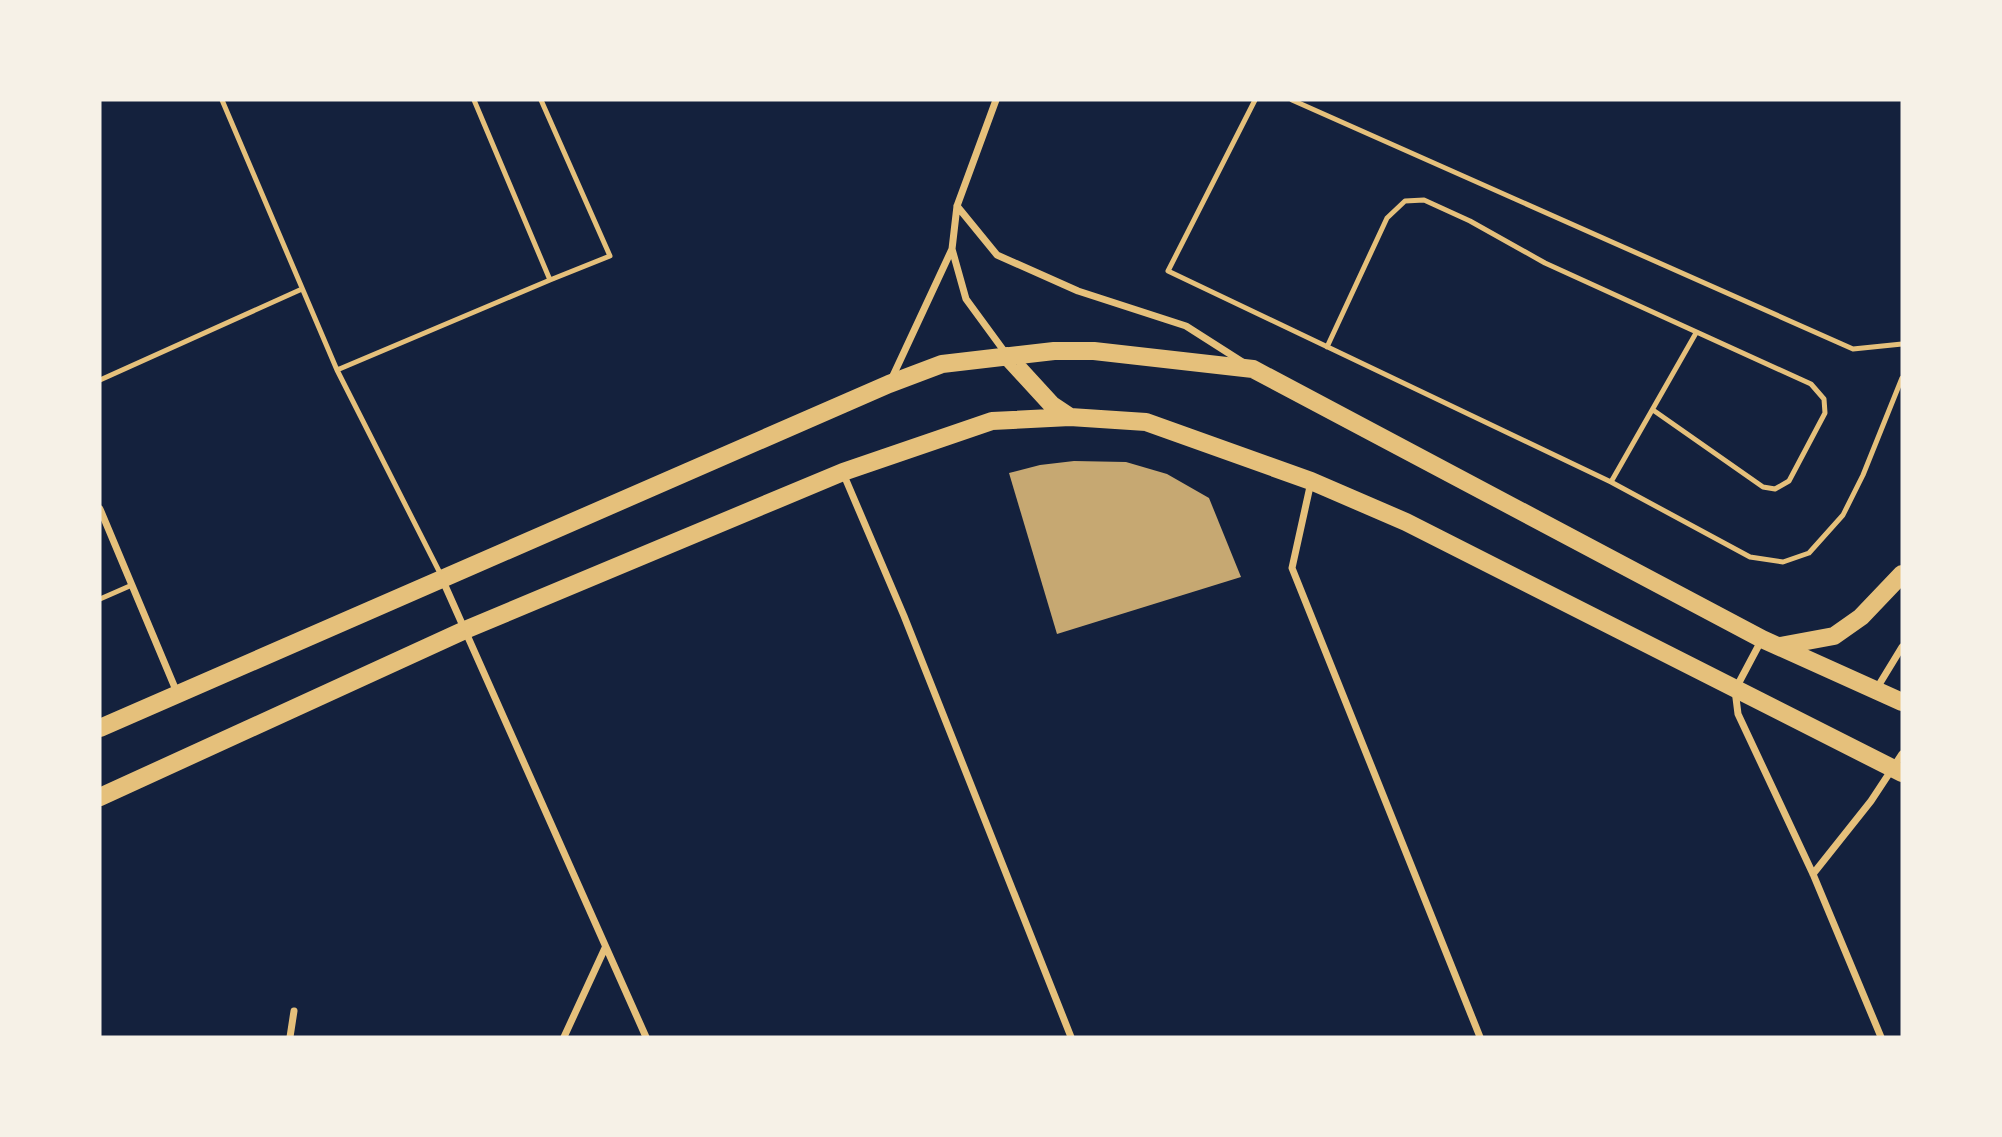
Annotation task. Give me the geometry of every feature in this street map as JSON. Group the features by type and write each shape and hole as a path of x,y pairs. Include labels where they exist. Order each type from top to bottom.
{"main road":[{"path":"100,729 889,384 942,364 1007,356 1094,351 1253,369 1762,639 1902,702"},
{"path":"1007,356 1052,405 1070,416"},
{"path":"100,797 465,630 843,472 992,421 1070,416 1146,422 1311,481 1406,522 1735,690 1900,765"},
{"path":"1780,646 1834,636 1861,617 1902,574"}],"street":[{"path":"889,384 952,248 957,206 996,100"},
{"path":"957,206 997,255 1078,291 1186,326 1253,369"},
{"path":"952,248 966,299 1007,356"},
{"path":"843,472 904,617 1071,1037"},
{"path":"1311,481 1292,568 1480,1037"},
{"path":"100,509 178,695"},
{"path":"443,579 646,1037"},
{"path":"1762,639 1735,690 1738,714 1813,874 1881,1037"},
{"path":"1876,690 1902,647"},
{"path":"1813,874 1900,765"},
{"path":"564,1037 605,948"},
{"path":"290,1037 294,1011"}],"lane":[{"path":"222,100 337,370 443,579"},
{"path":"474,100 550,280"},
{"path":"337,370 610,256 541,100"},
{"path":"1255,100 1168,271 1611,482 1749,557 1783,562 1809,553 1843,515 1900,390 1902,378"},
{"path":"1292,100 1853,349 1902,344"},
{"path":"1327,347 1387,218 1405,201 1424,200 1470,221 1545,263 1811,384 1824,399 1825,413 1789,481 1775,489 1763,487 1653,410"},
{"path":"100,380 302,289"},
{"path":"1611,482 1696,333"},
{"path":"100,599 132,585"}],"building":[{"path":"1074,461 1126,462 1167,474 1209,498 1241,577 1057,634 1009,473 1040,465"}]}
